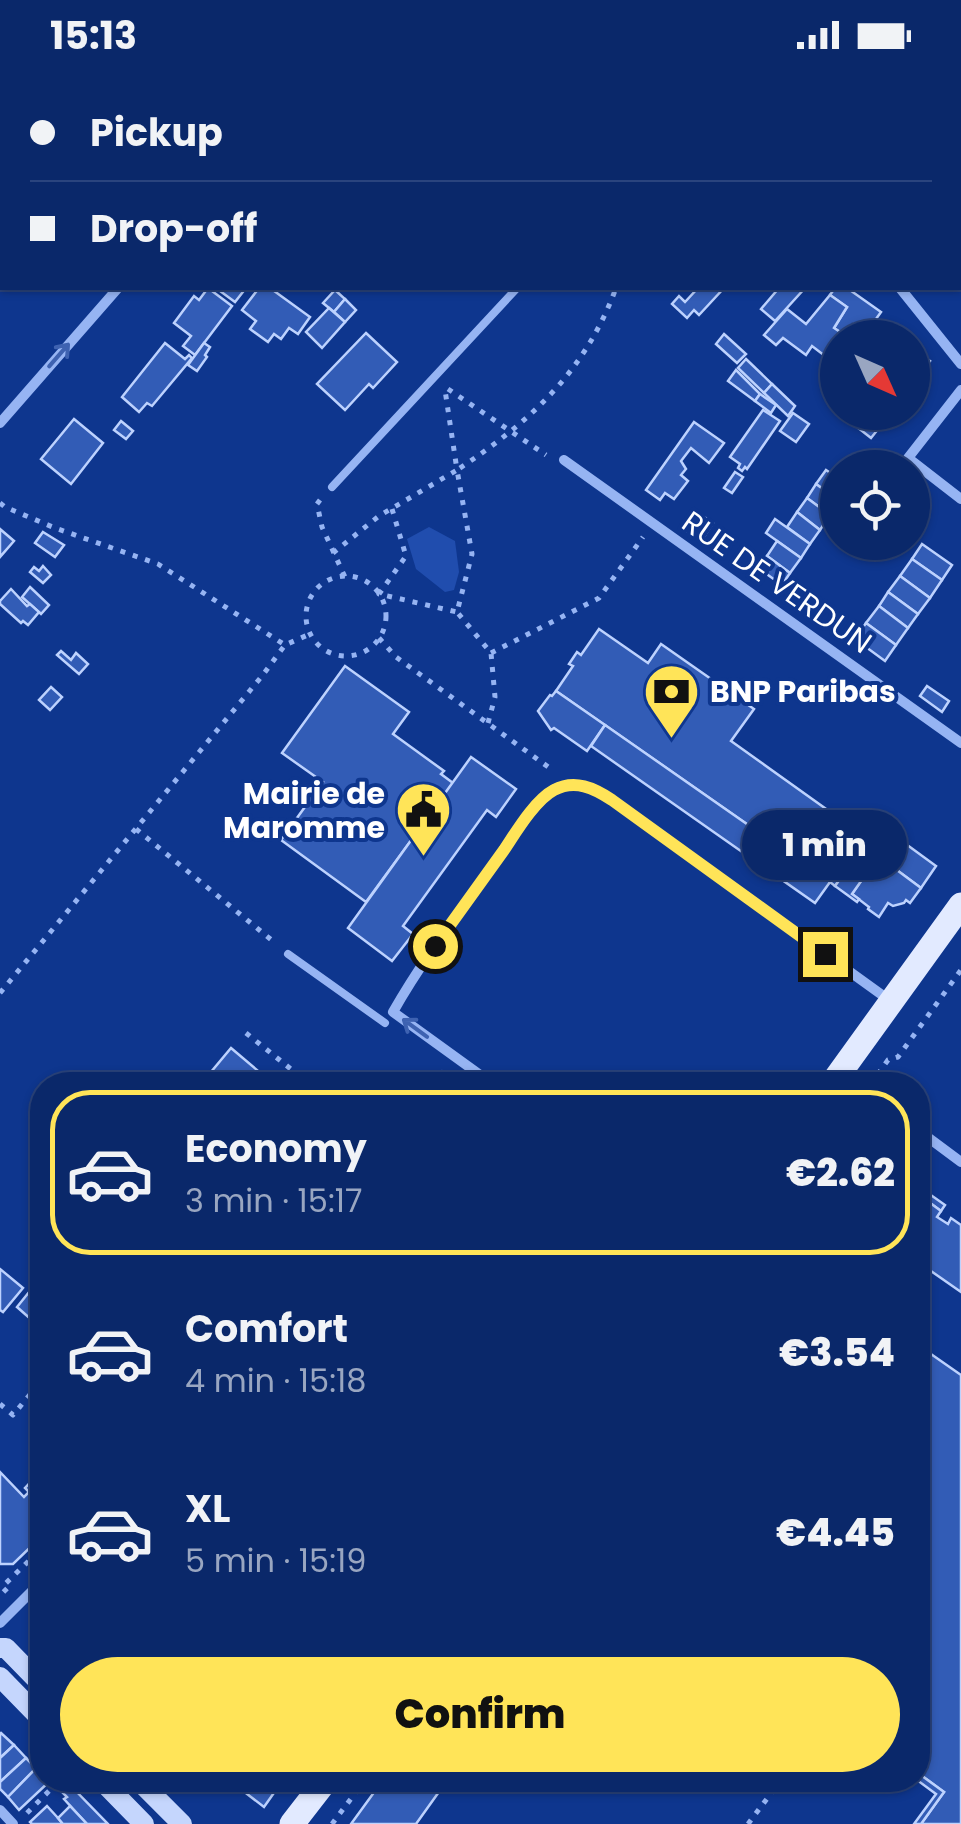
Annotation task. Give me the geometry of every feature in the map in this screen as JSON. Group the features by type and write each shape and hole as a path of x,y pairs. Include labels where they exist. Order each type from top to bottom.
{"main road":[{"path":"846,1072 891,1002 961,906"},
{"path":"292,1824 317,1792"}],"street":[{"path":"0,423 116,290"},
{"path":"902,290 961,364"},
{"path":"961,390 908,458 961,499"},
{"name":"RUE DE VERDUN","path":"564,460 961,744"},
{"path":"476,1072 393,1012 414,976 521,825 545,797 557,788 574,785 592,787 612,800 891,1002"},
{"path":"930,1139 961,1162"},
{"path":"0,1623 30,1593"},
{"path":"0,1648 6,1648 30,1673"},
{"path":"0,1677 30,1708"},
{"path":"113,1792 144,1824"},
{"path":"150,1792 182,1824"},
{"path":"0,1810 12,1824"}],"lane":[{"path":"332,487 515,290"},
{"path":"288,954 385,1022"}],"path":[{"path":"333,553 391,508 512,432 558,389 596,335 615,290"},
{"path":"434,377 554,460 564,460"},
{"path":"445,387 472,554 458,612"},
{"path":"332,487 316,504 345,577"},
{"path":"0,502 55,528 158,564 284,645"},
{"path":"379,594 406,556 391,508"},
{"path":"491,653 599,598 645,534"},
{"path":"345,577 366,582 379,594 385,618 372,647 342,656 314,642 306,614 312,596 326,582 345,577"},
{"path":"379,594 458,612 491,653 495,697 488,724"},
{"path":"0,993 284,645 310,634"},
{"path":"379,638 396,658 574,785"},
{"path":"136,829 288,954"},
{"path":"879,1072 888,1060 898,1057 961,970"},
{"path":"246,1033 295,1072"},
{"path":"0,1404 13,1415 30,1394"},
{"path":"26,1813 48,1792"},
{"path":"332,1824 357,1792"},
{"path":"748,1824 772,1792"}],"shaded area":[{"path":"429,527 455,541 459,572 454,590 445,592 416,569 407,539"}],"building":[{"path":"211,290 232,306 195,355 183,346 191,336 174,323 194,296 199,300"},
{"path":"219,290 244,290 235,302"},
{"path":"257,290 273,290 310,317 298,334 289,328 281,339 274,334 268,342 250,329 256,321 242,310"},
{"path":"335,290 345,299 334,312 323,303"},
{"path":"696,290 722,290 699,315 694,310 687,318 672,304 679,296 685,302"},
{"path":"777,290 803,290 775,321 761,309"},
{"path":"834,290 850,290 881,312 875,320 839,320 847,307 830,295"},
{"path":"830,295 847,307 839,320 820,320 820,352 812,346 806,355 783,338 776,345 764,335 787,309 806,324"},
{"path":"345,299 356,310 345,322 334,312"},
{"path":"329,308 345,322 322,348 306,332"},
{"path":"366,333 397,362 345,410 317,384"},
{"path":"724,334 746,354 737,363 716,344"},
{"path":"165,343 185,359 189,355 192,358 152,406 147,403 139,412 122,397"},
{"path":"204,343 210,347 197,371 188,365"},
{"path":"746,359 772,384 764,393 738,368"},
{"path":"736,370 760,394 755,401 728,381"},
{"path":"772,384 795,406 788,416 764,393"},
{"path":"760,394 776,405 771,413 755,401"},
{"path":"763,410 780,421 742,471 738,468 740,464 730,457"},
{"path":"793,413 809,424 796,442 780,431"},
{"path":"74,419 103,443 71,484 41,459"},
{"path":"121,421 133,431 126,439 114,430"},
{"path":"694,422 724,443 709,463 691,448 681,461 686,469 681,475 688,481 674,499 665,493 660,500 646,490"},
{"path":"861,430 877,430 871,438"},
{"path":"735,472 743,477 732,493 724,488"},
{"path":"816,484 820,487 820,508 807,498"},
{"path":"807,498 820,508 820,530 797,512"},
{"path":"797,512 820,530 810,544 787,527"},
{"path":"700,514 713,523 701,541 688,532"},
{"path":"775,519 810,544 801,558 766,533"},
{"path":"0,529 14,541 0,557"},
{"path":"43,532 64,545 55,557 35,543"},
{"path":"777,541 801,558 790,573 767,556"},
{"path":"930,550 952,565 942,580 913,560 930,560"},
{"path":"767,556 790,573 782,585 758,568"},
{"path":"913,560 942,580 930,598 900,576"},
{"path":"43,566 51,575 43,583 30,572"},
{"path":"900,576 930,598 918,614 888,592"},
{"path":"30,587 49,605 41,614 22,597"},
{"path":"11,589 39,612 28,625 0,604"},
{"path":"888,592 918,614 908,628 879,606"},
{"path":"879,606 908,628 896,645 866,623"},
{"path":"866,623 896,645 885,661 855,639"},
{"path":"599,629 648,663 661,644 754,709 731,741 864,836 830,882 556,691 573,666 569,664 577,652 581,655"},
{"path":"61,651 71,660 76,653 88,664 79,674 57,655"},
{"path":"345,666 409,712 393,734 444,771 441,774 453,783 366,902 281,840 323,782 282,753"},
{"path":"927,686 949,701 942,712 920,696"},
{"path":"51,687 62,697 50,710 39,700"},
{"path":"556,691 605,725 587,751 554,728 551,730 538,711"},
{"path":"605,725 830,882 815,903 591,746"},
{"name":"Mairie de Maromme","path":"471,757 516,789 496,817 487,810 403,926 413,934 392,961 348,928"},
{"path":"864,836 869,839 835,886 830,882"},
{"path":"899,839 936,866 921,888 878,856 886,845"},
{"path":"878,856 921,888 910,903 888,903 879,917 852,894"},
{"path":"856,857 871,867 852,894 859,899 857,902 835,886"},
{"path":"231,1048 259,1072 211,1072"},
{"path":"930,1194 945,1205 941,1211 930,1203"},
{"path":"930,1203 941,1211 937,1217 948,1224 951,1218 961,1225 961,1292 930,1270"},
{"path":"0,1269 23,1288 3,1312 0,1310"},
{"path":"30,1291 30,1318 17,1307"},
{"path":"930,1353 961,1375 961,1824 921,1824 944,1792 930,1782"},
{"path":"0,1472 24,1497 29,1492 25,1488 30,1483 30,1548 13,1564 0,1564"},
{"path":"0,1734 14,1745 0,1758"},
{"path":"14,1745 26,1758 0,1782 0,1758"},
{"path":"26,1758 30,1762 30,1774 8,1797 0,1789 0,1782"},
{"path":"30,1774 30,1792 38,1792 19,1810 8,1797"},
{"path":"930,1782 944,1792 921,1824 914,1824 936,1794 930,1790"},
{"path":"62,1792 77,1792 108,1824 87,1824 64,1799 67,1797"},
{"path":"245,1792 275,1792 264,1807"},
{"path":"374,1792 439,1792 416,1824 351,1824"},
{"path":"47,1806 63,1824 30,1822"},
{"path":"70,1806 87,1824 63,1824 58,1818"}],"place":[{"name":"BNP Paribas","path":"671,740"},
{"name":"Mairie de Maromme","path":"424,859"}],"route":[{"path":"435,946 545,797 557,788 574,785 592,787 612,800 825,954"}]}
